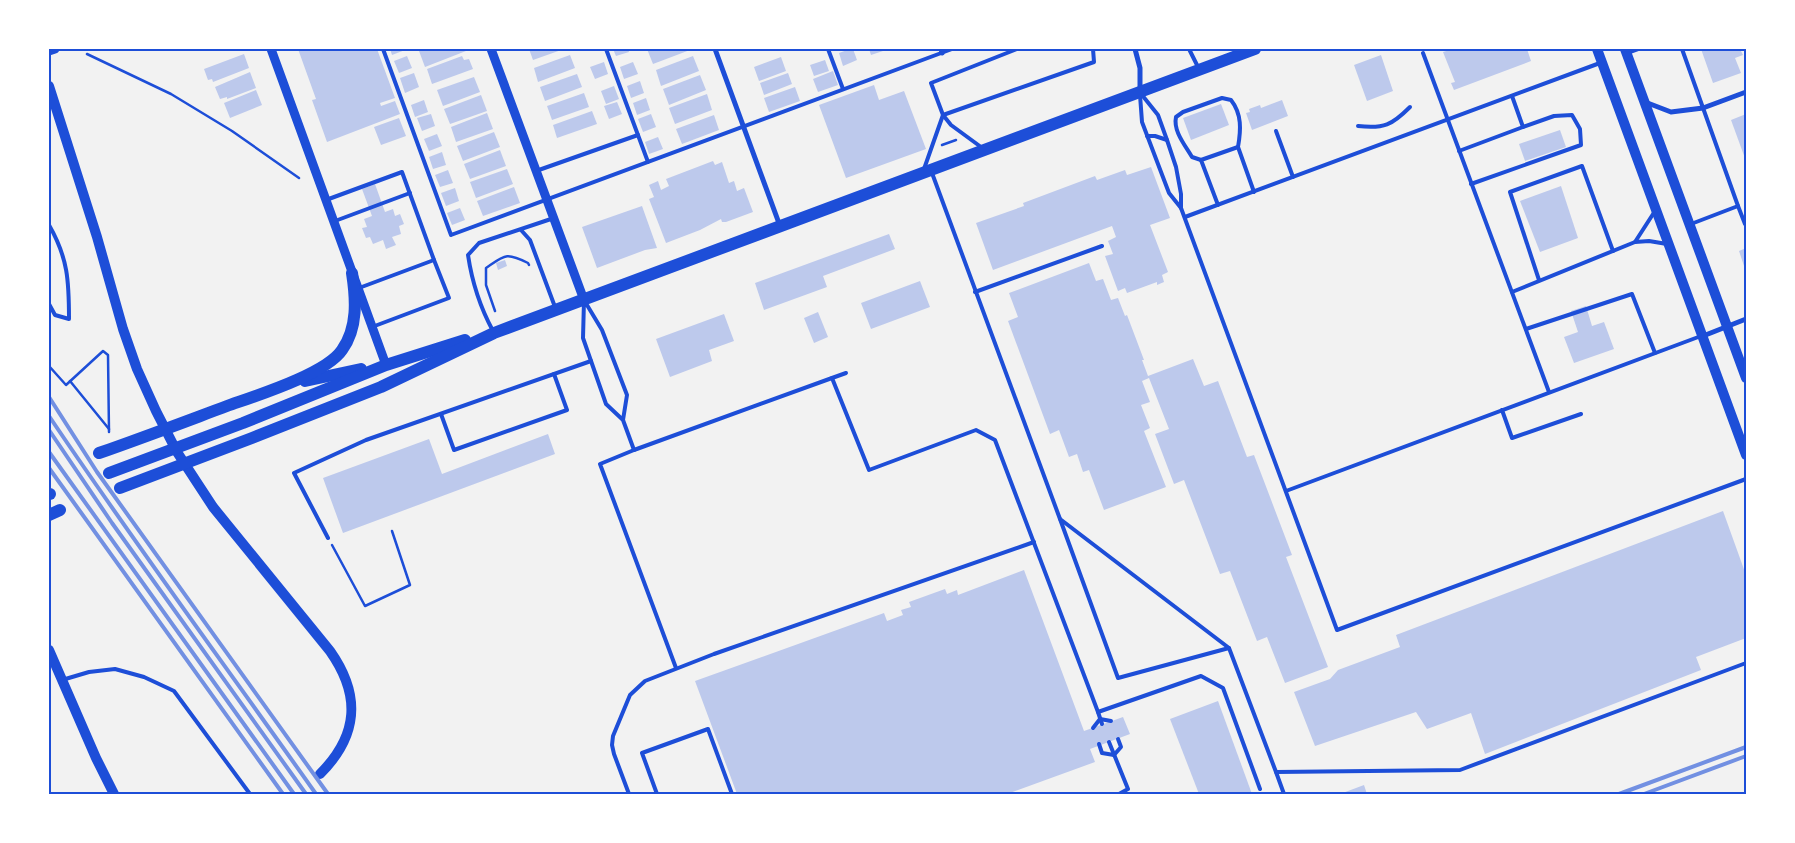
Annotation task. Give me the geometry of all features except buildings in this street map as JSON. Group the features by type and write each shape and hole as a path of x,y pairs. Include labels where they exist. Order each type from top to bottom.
{"main road":[{"path":"120,488 381,387 494,333 1255,49"},
{"path":"1598,49 1746,455"},
{"path":"1626,51 1746,378"},
{"path":"49,86 97,237 123,329 137,368 156,411 177,452 213,507 330,651 341,666 348,681 351,697 351,715 347,734 340,750 320,774"},
{"path":"98,453 269,390 329,363 342,352 350,336 355,295 352,273"},
{"path":"109,473 243,423 386,365 446,345 494,333"},
{"path":"269,390 327,375 386,365"},
{"path":"49,650 114,794"}],"street":[{"path":"49,51 55,49"},
{"path":"271,49 386,365"},
{"path":"491,49 584,300"},
{"path":"715,49 780,227"},
{"path":"1135,49 1140,68 1140,92"},
{"path":"1645,102 1671,112 1703,108 1746,92"},
{"path":"1703,336 1746,319"}],"lane":[{"path":"383,49 451,235 941,51 952,49"},
{"path":"606,49 648,162"},
{"path":"828,49 843,89"},
{"path":"985,150 951,125 943,114 931,83 1017,49"},
{"path":"943,114 1094,62 1093,49"},
{"path":"1189,49 1199,70"},
{"path":"1626,51 1638,49"},
{"path":"1682,49 1746,224"},
{"path":"1422,53 1549,392"},
{"path":"1185,217 1602,62"},
{"path":"1140,92 1142,122 1147,136 1169,194 1181,208 1185,217 1337,630 1746,479"},
{"path":"1140,92 1158,115 1167,140 1176,167 1181,194 1181,208"},
{"path":"1512,96 1523,127"},
{"path":"1238,147 1201,160 1192,157 1181,139 1175,124 1176,117 1183,112 1222,98 1231,100 1239,112 1241,134 1238,147 1254,192"},
{"path":"1358,126 1376,128 1396,121 1410,107"},
{"path":"943,114 927,172 1060,519 1118,678 1229,648"},
{"path":"1459,150 1554,116 1572,116 1580,129 1581,145 1471,184"},
{"path":"1276,131 1293,177"},
{"path":"536,171 638,135"},
{"path":"1147,136 1155,136 1167,140"},
{"path":"1201,160 1218,205"},
{"path":"1539,280 1510,192 1582,166 1613,252"},
{"path":"326,200 402,172 449,298 372,326"},
{"path":"333,221 410,192"},
{"path":"1690,224 1738,206"},
{"path":"1635,242 1656,209"},
{"path":"494,333 480,306 468,255 479,244 554,218"},
{"path":"49,225 59,243 69,281 69,319 55,315 49,304"},
{"path":"521,230 530,240 556,310"},
{"path":"1512,292 1635,242 1649,241 1669,245"},
{"path":"974,292 1102,246"},
{"path":"357,288 434,260"},
{"path":"1526,329 1632,294 1655,353"},
{"path":"584,300 583,338 606,404 623,420 634,450"},
{"path":"584,300 602,330 627,394 623,420"},
{"path":"1286,491 1703,336"},
{"path":"328,538 294,473 366,440 591,361"},
{"path":"676,668 600,464 846,373"},
{"path":"441,414 454,450 567,410 554,374"},
{"path":"832,378 869,470 976,430 995,440 1102,724"},
{"path":"1502,410 1512,438 1581,414"},
{"path":"1060,519 1229,648 1284,794"},
{"path":"629,794 614,754 613,736 630,695 644,681 676,668 1034,542"},
{"path":"1276,772 1460,770 1746,663"},
{"path":"62,680 90,672 115,669 144,677 174,691 250,794"},
{"path":"1098,712 1201,676 1224,688 1260,789"},
{"path":"1100,719 1112,721"},
{"path":"1093,728 1100,719"},
{"path":"657,794 642,753 708,729 732,794"},
{"path":"1114,755 1121,747 1118,739"},
{"path":"1109,742 1128,789 1119,794"},
{"path":"1100,744 1102,753 1114,755"}],"path":[{"path":"87,54 171,94 232,131 299,178"},
{"path":"939,146 957,139"},
{"path":"494,311 486,285 486,268 503,256 514,256 528,263 531,270"},
{"path":"49,366 66,385 70,381 102,350 108,355 109,430 70,381"},
{"path":"328,538 365,606 410,585 392,531"}],"railway":[{"path":"49,397 97,472 328,794"},
{"path":"49,416 148,559 316,794"},
{"path":"49,430 112,523 306,794"},
{"path":"49,452 294,794"},
{"path":"49,468 283,794"},
{"path":"1619,794 1746,747"},
{"path":"1644,794 1746,756"}]}
